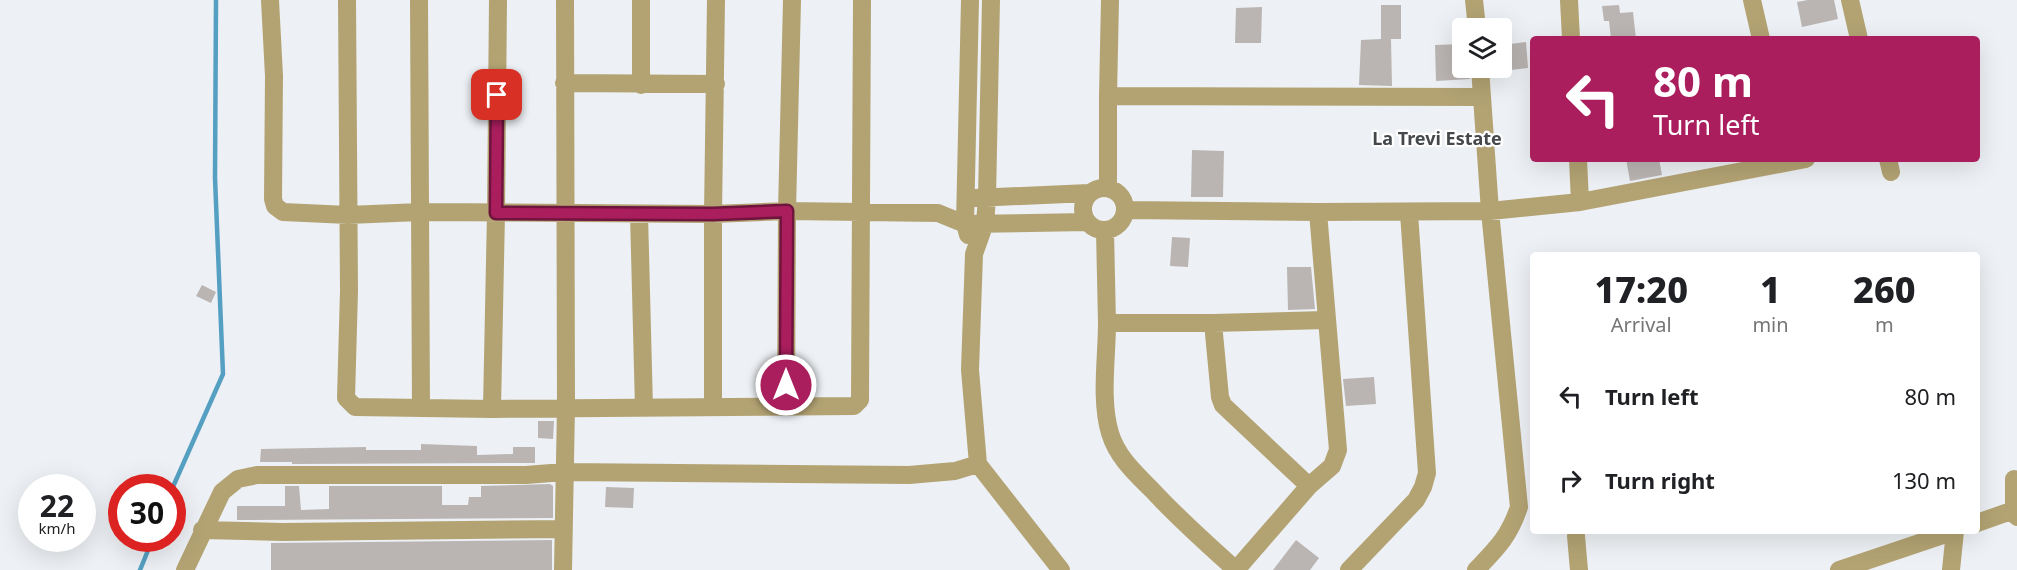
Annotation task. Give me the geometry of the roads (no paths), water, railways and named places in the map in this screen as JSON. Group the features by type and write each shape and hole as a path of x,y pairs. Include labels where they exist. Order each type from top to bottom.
{"street":[{"path":"270,0 274,76 275,206 283,212 348,215 420,212 713,214 787,211 938,213 965,224 1087,222"},
{"path":"347,0 349,291 346,398 354,407 492,409 846,407 854,406 860,400 862,0"},
{"path":"419,0 421,408"},
{"path":"492,409 498,0"},
{"path":"563,570 566,407 565,0"},
{"path":"641,0 641,85"},
{"path":"713,406 716,0"},
{"path":"786,406 787,211 792,0"},
{"path":"970,0 965,224 974,254"},
{"path":"991,0 987,198 985,223 974,254 970,370 978,464 1061,570"},
{"path":"1108,187 1110,0"},
{"path":"1474,0 1476,18"},
{"path":"1569,0 1571,36"},
{"path":"1752,0 1760,36"},
{"path":"1850,0 1858,36"},
{"path":"1476,570 1502,543 1512,527 1519,507 1490,211 1481,78"},
{"path":"564,83 716,84"},
{"path":"1108,96 1482,97"},
{"path":"1578,162 1580,202"},
{"path":"1126,210 1409,213 1490,211 1580,202 1790,162"},
{"path":"1108,187 1117,191 1124,200 1126,210 1123,220 1115,228 1105,231 1095,229 1082,213 1083,202 1089,193 1097,188 1108,187"},
{"path":"938,213 966,198 1089,193"},
{"path":"1105,231 1106,410 1110,433 1119,453 1131,469 1182,522 1236,570 1309,486 1332,466 1338,450 1318,212"},
{"path":"1349,570 1416,500 1427,473 1409,213"},
{"path":"639,214 644,408"},
{"path":"1107,323 1326,320"},
{"path":"1213,323 1220,397 1223,405 1309,486"},
{"path":"185,570 222,492 238,479 257,474 526,475 564,472 909,475 955,471 978,464"},
{"path":"1980,522 2016,514 2014,479"},
{"path":"202,530 283,532 564,529"},
{"path":"1839,570 1882,562 1948,534"},
{"path":"1951,570 1955,534"},
{"path":"1576,536 1579,570"}],"waterway":[{"path":"179,474 223,374 215,178 216,0"},
{"path":"140,570 147,552"}],"district":[{"name":"La Trevi Estate","path":"1437,138"}]}
